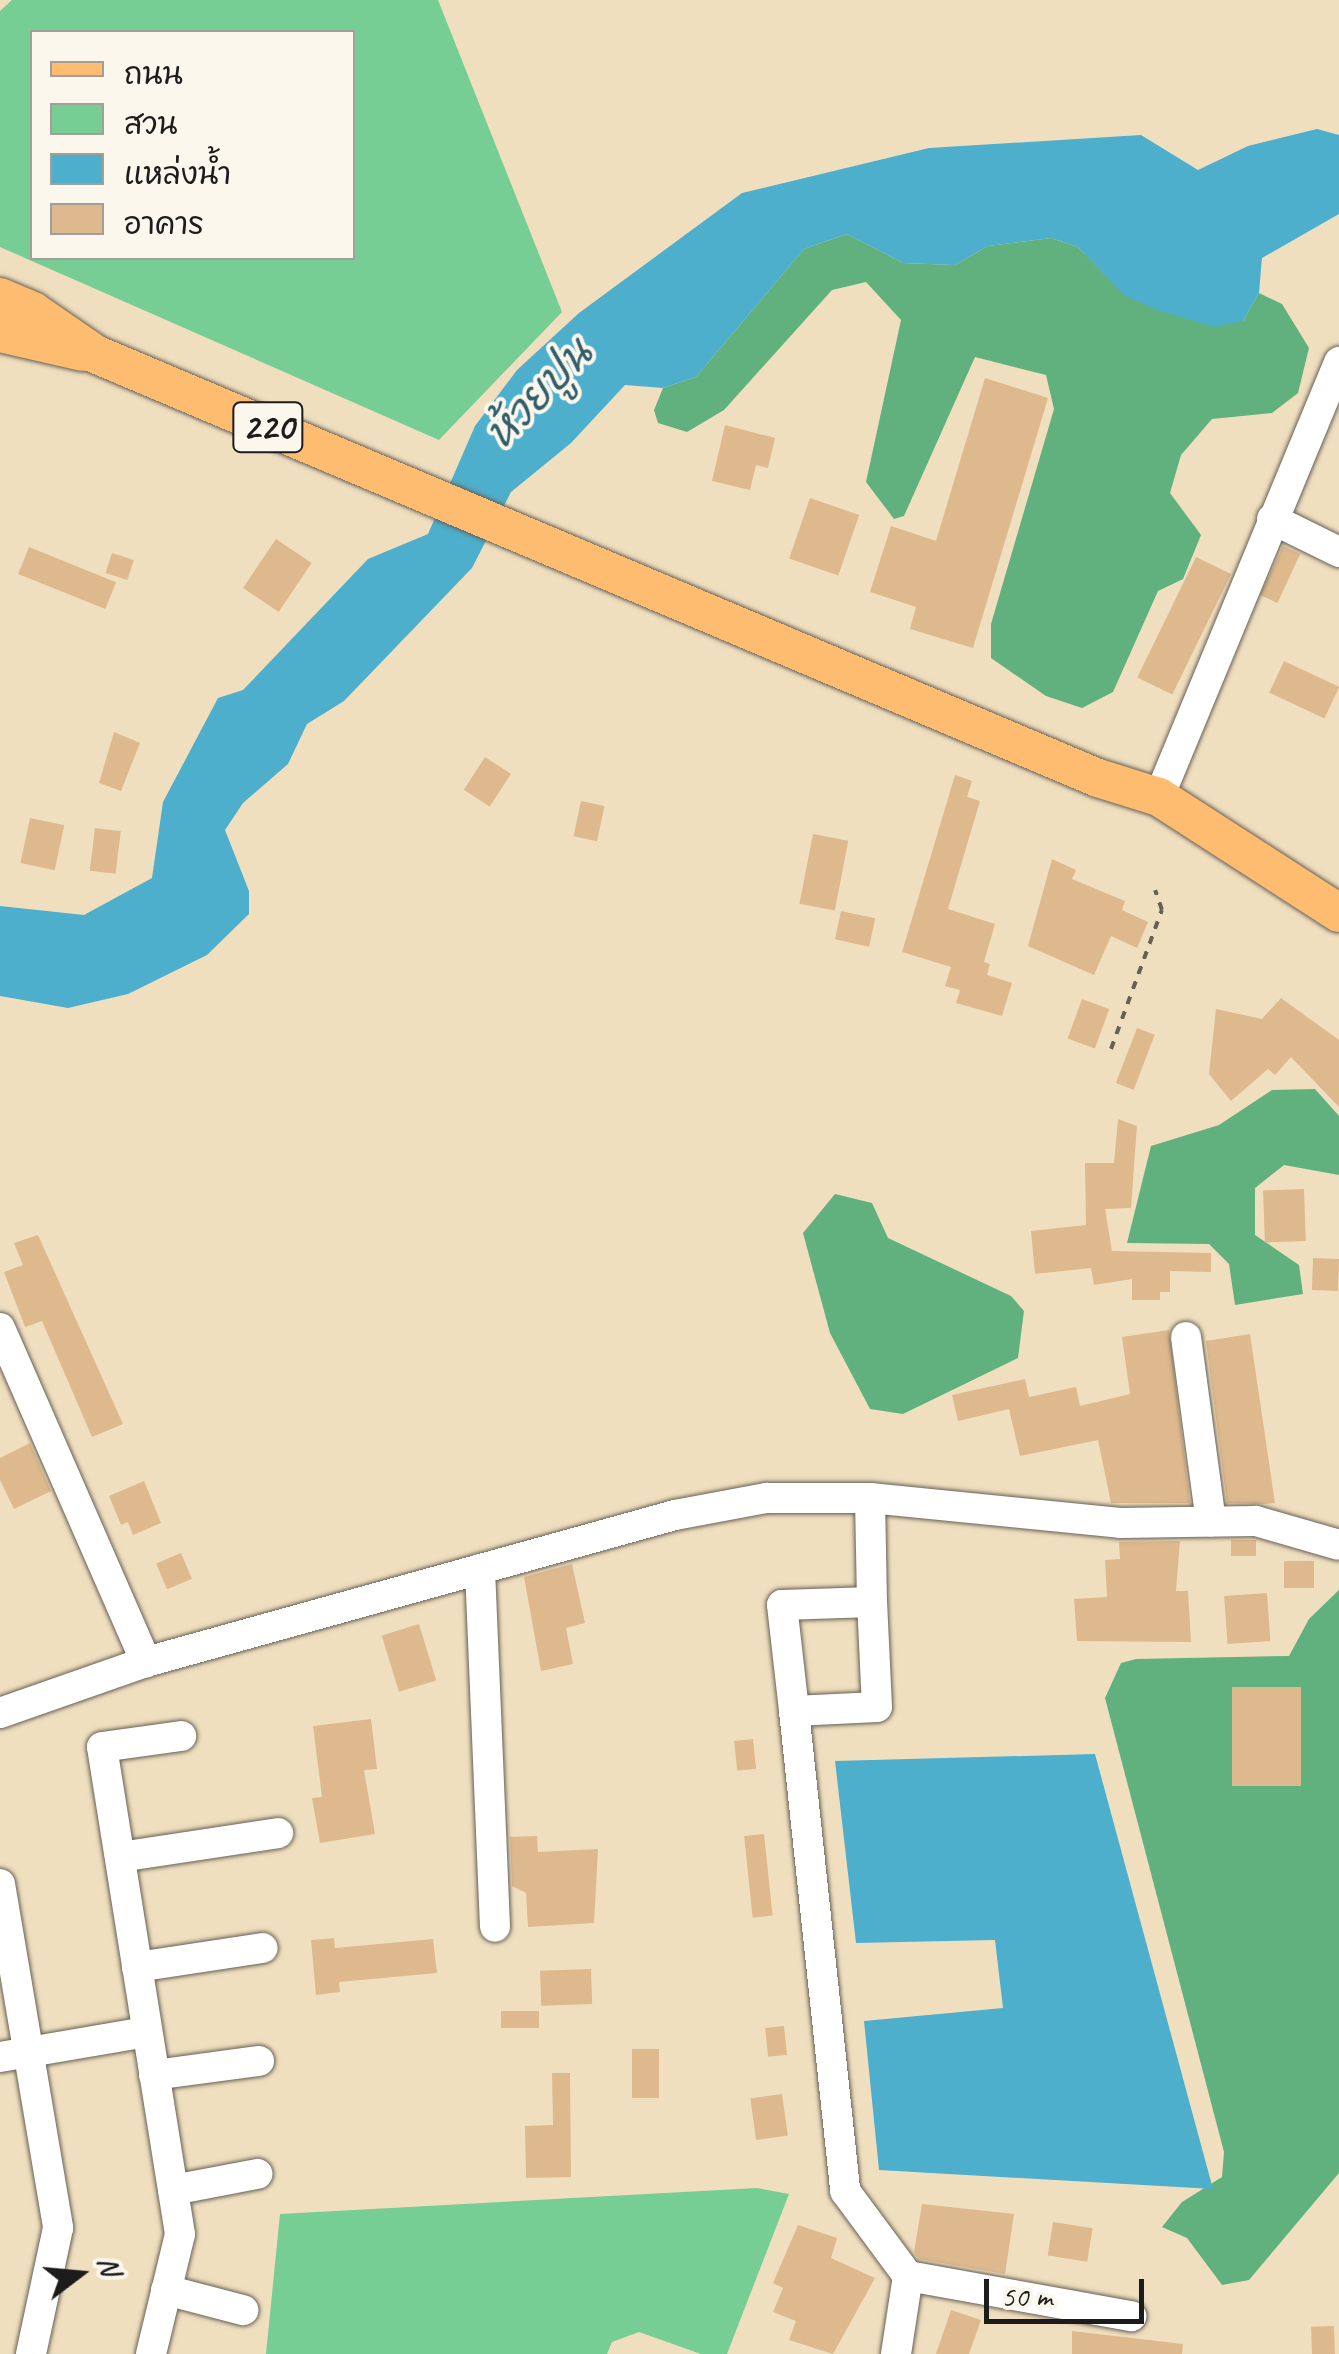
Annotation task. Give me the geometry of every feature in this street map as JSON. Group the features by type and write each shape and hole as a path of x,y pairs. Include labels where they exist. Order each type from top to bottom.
{"main road":[{"name":"220","path":"0,297 95,354 1098,778 1159,796"},
{"name":"220","path":"0,333 95,354"},
{"path":"1159,796 1339,913"}],"street":[{"path":"1159,796 1339,362"},
{"path":"1272,519 1339,552"},
{"path":"0,1328 146,1662"},
{"path":"1186,1337 1211,1521"},
{"path":"0,1713 146,1662 675,1515 767,1498 870,1498 1120,1522 1272,1524 1339,1544"},
{"path":"794,1710 877,1706 870,1498"},
{"path":"480,1570 495,1927"},
{"path":"872,1602 782,1605 845,2192 908,2276 1131,2316"},
{"path":"151,2354 180,2234 102,1747 181,1736"},
{"path":"120,1857 278,1833"},
{"path":"0,1884 14,2055 58,2228 31,2354"},
{"path":"137,1967 263,1948"},
{"path":"14,2055 148,2032"},
{"path":"154,2076 259,2060"},
{"path":"172,2190 258,2174"},
{"path":"896,2354 908,2276"},
{"path":"166,2290 243,2310"}],"path":[{"path":"1111,1049 1162,910 1155,890"}],"green space":[{"path":"12,0 438,0 562,312 439,440 0,247 0,11"},
{"path":"847,234 903,263 955,265 988,246 1051,238 1078,247 1126,296 1243,321 1259,293 1282,304 1309,348 1298,393 1272,413 1212,419 1181,455 1170,493 1201,535 1183,579 1158,591 1113,692 1082,708 1046,696 991,658 991,624 1054,409 1046,375 975,357 904,516 894,519 866,482 901,320 866,282 832,290 724,410 687,432 658,423 654,410 663,388 696,377 804,249"},
{"path":"1315,1089 1339,1116 1339,1175 1284,1165 1255,1188 1255,1235 1299,1265 1303,1294 1235,1305 1229,1264 1209,1244 1127,1243 1151,1146 1219,1125 1272,1090"},
{"path":"835,1194 872,1203 888,1238 1011,1296 1024,1311 1018,1358 903,1414 870,1409 830,1333 803,1233"},
{"path":"1339,1590 1339,2173 1249,2280 1222,2285 1187,2238 1162,2227 1182,2202 1222,2177 1224,2152 1105,1698 1121,1663 1136,1659 1289,1656 1309,1619"},
{"path":"757,2188 789,2194 727,2354 701,2354 639,2332 612,2342 607,2354 266,2354 280,2214"}],"water":[{"name":"ห้วยปูน","path":"1317,129 1339,135 1339,214 1262,258 1259,293 1243,321 1214,327 1157,310 1125,296 1078,247 1051,238 988,246 955,265 903,263 847,234 804,249 696,377 663,388 625,385 571,443 511,492 472,568 344,701 307,724 288,764 243,803 225,830 249,891 249,914 207,955 128,994 68,1008 0,996 0,906 84,915 152,878 163,802 218,698 243,690 368,559 428,534 475,426 517,370 579,313 742,193 929,148 1141,135 1198,170 1248,146"},
{"path":"1095,1754 1213,2189 879,2170 864,2021 1003,2008 995,1940 856,1943 835,1761"}],"building":[{"path":"985,378 1048,398 973,648 910,629 916,607 870,592 891,526 936,541"},
{"path":"725,425 775,438 768,468 756,465 750,490 712,481"},
{"path":"810,498 859,515 838,575 789,559"},
{"path":"276,539 312,563 279,612 243,588"},
{"path":"1283,546 1300,554 1277,603 1260,595"},
{"path":"29,547 116,582 105,609 18,574"},
{"path":"112,553 134,560 127,580 106,573"},
{"path":"1196,557 1231,574 1172,695 1137,677"},
{"path":"1284,661 1339,687 1324,719 1269,693"},
{"path":"114,732 140,743 121,791 99,783"},
{"path":"485,757 511,774 490,807 464,790"},
{"path":"955,775 972,781 967,797 980,801 948,909 995,924 984,962 990,964 987,975 1012,983 1002,1016 956,1003 960,990 945,986 951,967 902,952"},
{"path":"581,801 604,806 597,841 574,836"},
{"path":"30,818 64,825 55,870 20,863"},
{"path":"95,828 121,831 116,874 90,871"},
{"path":"813,834 848,841 835,911 799,904"},
{"path":"1052,859 1076,870 1072,879 1125,901 1122,910 1148,922 1137,948 1111,936 1094,975 1028,946"},
{"path":"841,911 875,918 869,947 835,939"},
{"path":"1281,998 1339,1040 1339,1107 1291,1057 1275,1075 1268,1069 1231,1101 1209,1074 1216,1009 1262,1019"},
{"path":"1082,999 1109,1009 1095,1048 1068,1038"},
{"path":"1137,1028 1155,1035 1134,1090 1116,1083"},
{"path":"1118,1119 1137,1126 1131,1208 1105,1209 1112,1251 1211,1253 1211,1272 1170,1271 1170,1292 1160,1292 1160,1300 1132,1300 1132,1279 1094,1285 1091,1268 1035,1274 1031,1231 1086,1225 1085,1163 1114,1163"},
{"path":"1304,1189 1306,1241 1265,1242 1263,1190"},
{"path":"38,1235 123,1424 92,1437 42,1321 25,1327 4,1272 23,1265 14,1243"},
{"path":"1313,1258 1339,1259 1338,1291 1312,1290"},
{"path":"1169,1330 1190,1503 1111,1503 1098,1440 1020,1456 1009,1409 958,1421 952,1395 1025,1379 1029,1397 1076,1387 1080,1406 1130,1394 1122,1337"},
{"path":"1250,1334 1275,1503 1227,1503 1206,1341"},
{"path":"30,1443 51,1491 14,1509 0,1480 0,1458"},
{"path":"144,1481 161,1523 133,1535 128,1522 121,1525 109,1496"},
{"path":"1231,1540 1256,1540 1256,1556 1231,1556"},
{"path":"1180,1541 1176,1591 1188,1591 1191,1642 1077,1641 1074,1599 1107,1597 1105,1560 1120,1559 1119,1542"},
{"path":"181,1553 192,1579 167,1589 156,1564"},
{"path":"1284,1561 1314,1561 1314,1588 1284,1588"},
{"path":"572,1564 585,1623 566,1628 573,1664 541,1671 524,1577"},
{"path":"1267,1593 1270,1641 1227,1644 1224,1596"},
{"path":"419,1624 436,1680 399,1692 382,1635"},
{"path":"1232,1687 1301,1687 1301,1786 1232,1786"},
{"path":"371,1719 377,1769 364,1770 375,1834 320,1843 312,1798 322,1797 313,1726"},
{"path":"753,1739 756,1769 737,1771 734,1741"},
{"path":"764,1834 773,1916 753,1918 744,1836"},
{"path":"537,1836 538,1852 598,1849 594,1923 528,1927 526,1893 512,1886 510,1837"},
{"path":"334,1938 335,1948 433,1939 437,1973 339,1982 340,1992 316,1995 311,1940"},
{"path":"591,1969 592,2004 541,2006 540,1971"},
{"path":"501,2011 539,2011 539,2028 501,2028"},
{"path":"784,2026 787,2055 768,2057 765,2028"},
{"path":"632,2049 659,2049 659,2098 632,2098"},
{"path":"552,2073 570,2073 571,2177 526,2178 525,2126 553,2125"},
{"path":"782,2094 788,2136 756,2140 750,2098"},
{"path":"922,2204 1014,2214 1005,2274 919,2259 914,2252"},
{"path":"1053,2222 1093,2228 1087,2262 1048,2256"},
{"path":"798,2225 837,2238 831,2258 875,2278 833,2354 789,2340 796,2321 773,2312 783,2288 773,2283"},
{"path":"951,2310 981,2320 969,2354 936,2354"},
{"path":"1334,2326 1335,2354 1312,2354 1311,2327"},
{"path":"1072,2331 1183,2344 1182,2354 1072,2354"}]}
